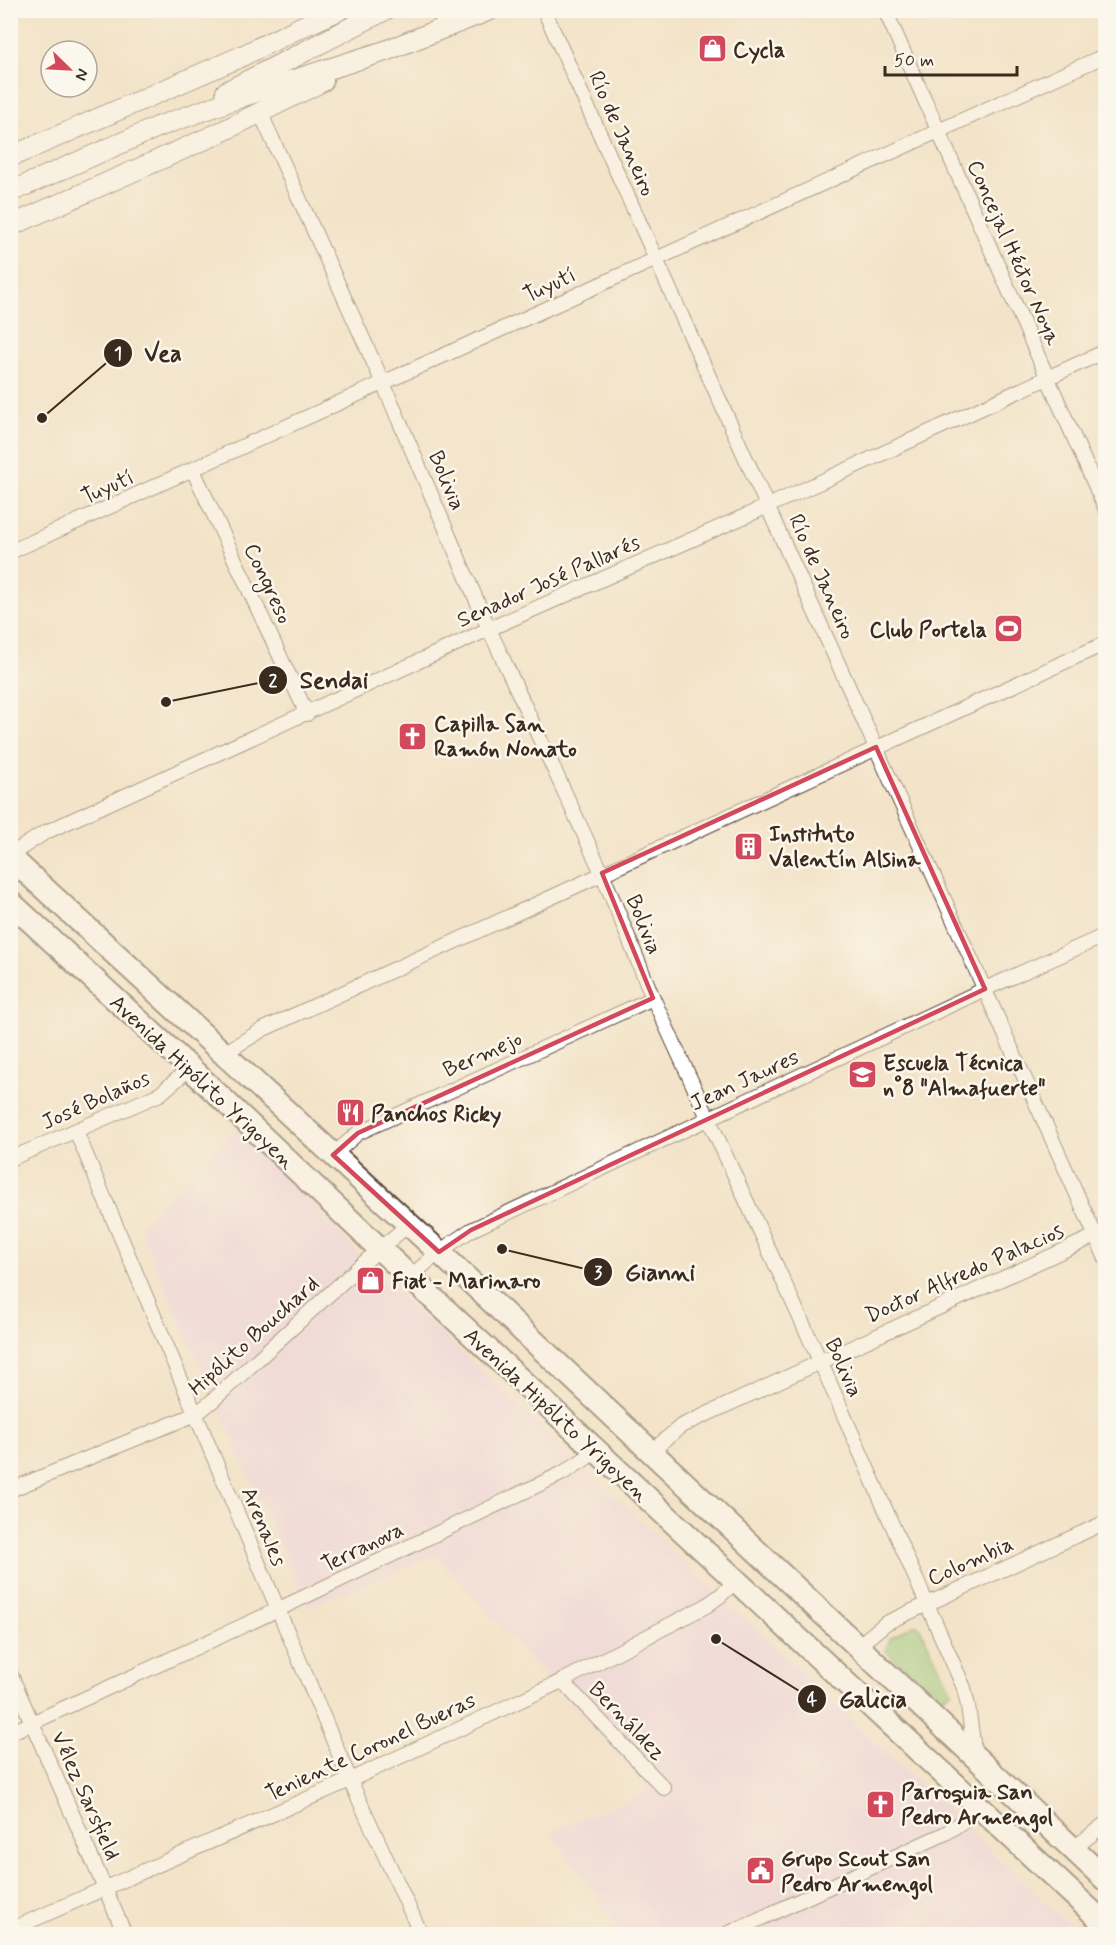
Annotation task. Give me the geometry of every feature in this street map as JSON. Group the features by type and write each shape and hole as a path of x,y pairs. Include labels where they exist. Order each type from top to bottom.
{"main road":[{"path":"160,126 385,10"},
{"path":"10,192 160,126 244,96 385,51 490,10"},
{"path":"13,149 240,57 339,11"},
{"path":"10,226 260,112 385,51"},
{"name":"Avenida Hipólito Yrigoyen","path":"10,856 408,1226 439,1252 1106,1880"},
{"name":"Avenida Hipólito Yrigoyen","path":"10,902 1106,1925"}],"street":[{"name":"Río de Janeiro","path":"544,10 985,989 1100,1233 1106,1259"},
{"name":"Concejal Héctor Noya","path":"885,10 1106,510"},
{"name":"Tuyutí","path":"10,552 1106,55"},
{"name":"Bolivia","path":"260,112 383,383 489,629 602,873 653,998 820,1361 964,1688 975,1757"},
{"name":"Senador José Pallarés","path":"10,856 44,833 489,629 768,506 1106,351"},
{"name":"Congreso","path":"193,470 307,714"},
{"path":"224,1053 264,1029 1106,643"},
{"name":"Jean Jaures","path":"410,1277 439,1252 471,1230 985,989 1106,935"},
{"name":"Bermejo","path":"333,1155 358,1132 653,998"},
{"name":"José Bolaños","path":"10,1159 160,1094 190,1068"},
{"name":"Arenales","path":"76,1131 277,1610 350,1780 421,1935"},
{"path":"381,1250 408,1226"},
{"name":"Doctor Alfredo Palacios","path":"651,1452 681,1426 1100,1233"},
{"name":"Hipólito Bouchard","path":"10,1490 196,1414 381,1250"},
{"name":"Terranova","path":"10,1733 277,1610 564,1473 597,1451"},
{"name":"Colombia","path":"858,1646 885,1623 1106,1522"},
{"name":"Teniente Coronel Bueras","path":"10,1930 350,1780 562,1681 706,1606 736,1581"},
{"name":"Vélez Sarsfield","path":"10,1673 125,1935"},
{"name":"Bernáldez","path":"562,1681 664,1788"},
{"path":"727,1935 946,1833 962,1822 978,1806"},
{"path":"1073,1849 1106,1823"}],"highlighted area":[{"path":"876,747 985,989 471,1230 439,1252 333,1155 358,1133 653,998 602,873"}],"shaded area":[{"path":"241,1123 368,1264 1079,1934 622,1934 551,1831 650,1791 436,1556 307,1607 139,1227"}],"green space":[{"path":"915,1624 919,1626 952,1692 938,1699 886,1651 890,1638"}],"place":[{"name":"Cycla","path":"712,49"},
{"name":"Vea","path":"42,418"},
{"name":"Club Portela","path":"1008,629"},
{"name":"Sendai","path":"166,702"},
{"name":"Capilla San Ramón Nonato","path":"413,736"},
{"name":"Instituto Valentín Alsina","path":"748,846"},
{"name":"Escuela Técnica n°8 \"Almafuerte\"","path":"862,1075"},
{"name":"Panchos Ricky","path":"350,1113"},
{"name":"Gianni","path":"502,1249"},
{"name":"Fiat - Marinaro","path":"371,1280"},
{"name":"Galicia","path":"716,1639"},
{"name":"Parroquia San Pedro Armengol","path":"880,1804"},
{"name":"Grupo Scout San Pedro Armengol","path":"760,1871"}]}
